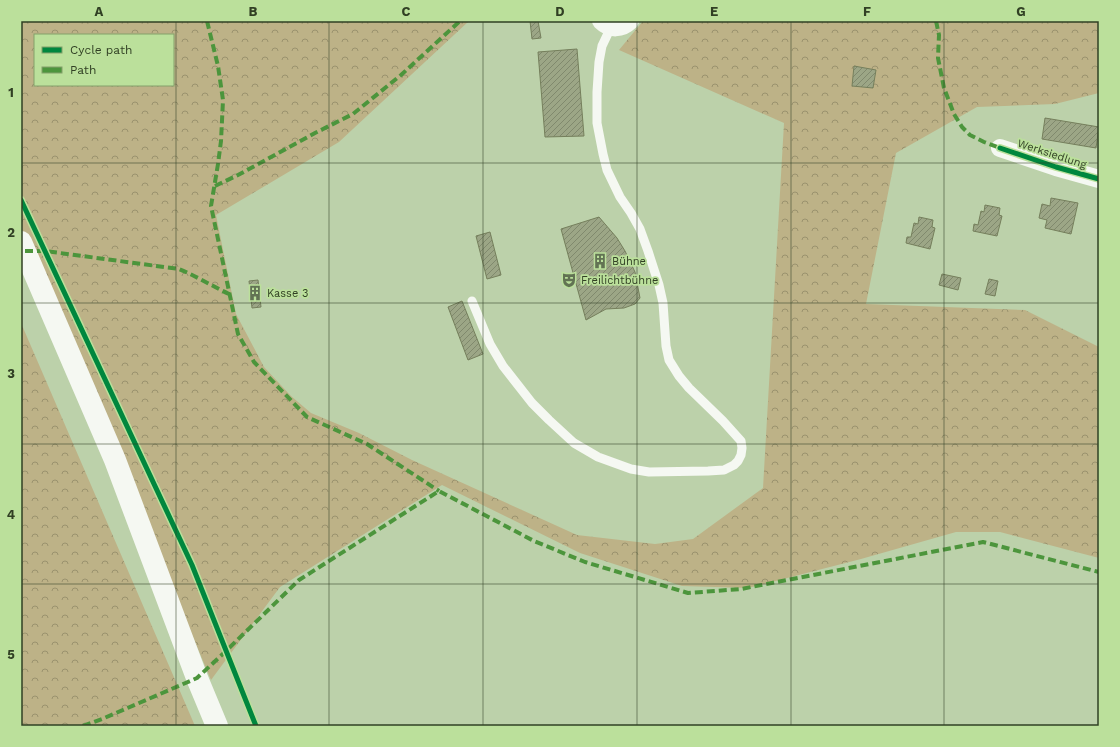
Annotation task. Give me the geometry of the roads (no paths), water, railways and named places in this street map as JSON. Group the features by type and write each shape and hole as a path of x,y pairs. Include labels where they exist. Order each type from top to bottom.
{"main road":[{"path":"21,242 115,460 197,678 217,726"}],"street":[{"path":"606,24 615,28 626,25 630,21"},
{"name":"Werksiedlung","path":"1000,148 1056,167 1099,179"}],"lane":[{"path":"472,301 490,344 503,366 532,403 574,443 598,457 631,469 649,472 724,470 734,465 738,461 741,455 741,442 723,421 689,388 669,360 666,346 663,303 648,251 632,213 620,197 607,170 597,123 599,62 606,24"}],"place":[{"name":"Bühne","path":"600,261"},
{"name":"Freilichtbühne","path":"569,280"},
{"name":"Kasse 3","path":"255,293"}]}
